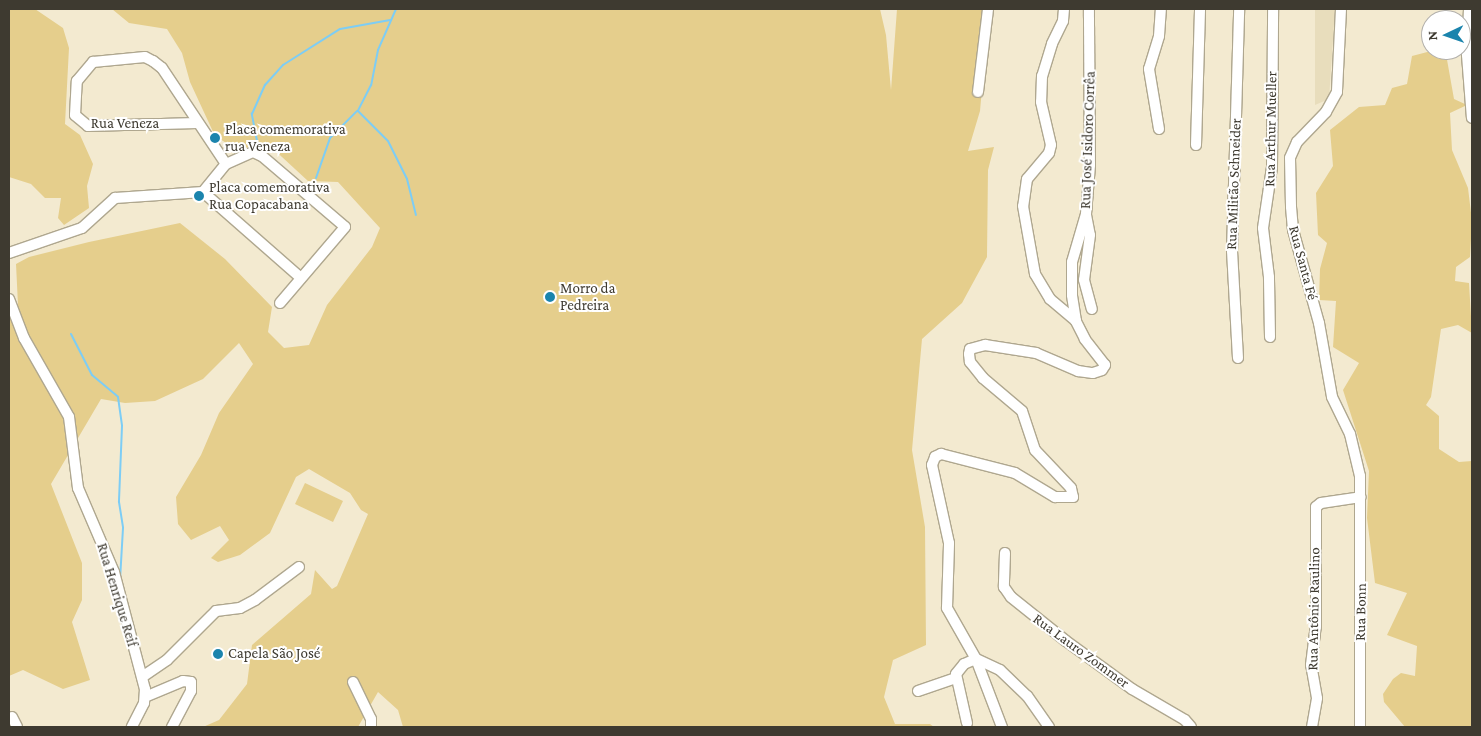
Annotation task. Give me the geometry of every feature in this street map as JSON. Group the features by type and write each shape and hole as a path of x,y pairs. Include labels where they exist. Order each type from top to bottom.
{"street":[{"path":"978,92 988,9"},
{"path":"1064,9 1063,21 1052,44 1042,76 1041,102 1051,145 1049,153 1027,179 1023,206 1035,274 1050,299 1076,321"},
{"name":"Rua José Isidoro Corrêa","path":"976,659 947,608 949,543 932,465 935,457 941,454 1015,473 1055,497 1073,497 1071,488 1035,450 1022,412 983,378 970,362 968,354 970,349 978,346 1012,348 1036,353 1078,371 1093,373 1102,370 1104,365 1101,358 1085,339 1076,321 1072,295 1072,262 1086,214 1090,165 1089,9"},
{"path":"1159,128 1149,69 1160,36 1161,9"},
{"path":"1196,145 1200,9"},
{"name":"Rua Militão Schneider","path":"1238,358 1232,251 1239,9"},
{"name":"Rua Arthur Mueller","path":"1270,337 1269,277 1263,228 1272,167 1273,9"},
{"name":"Rua Santa Fé","path":"1341,9 1337,92 1326,112 1297,142 1290,158 1291,206 1293,230 1319,323 1332,397 1356,452 1361,497"},
{"path":"1469,9 1467,55 1472,118"},
{"name":"Rua Veneza","path":"197,123 88,126 75,115 77,81 93,62 145,57 162,68 226,164"},
{"path":"203,192 226,164 247,153 262,156 345,227 280,303"},
{"path":"9,253 82,228 115,198 203,192 301,278"},
{"path":"1086,214 1090,235 1084,280 1092,309"},
{"name":"Rua Henrique Reif","path":"9,299 24,338 69,417 78,488 107,551 142,677 145,697"},
{"name":"Rua Antônio Raulino","path":"1312,727 1317,698 1311,665 1316,627 1316,507 1321,502 1361,497"},
{"name":"Rua Bonn","path":"1360,727 1361,497"},
{"name":"Rua Lauro Zommer","path":"1005,553 1004,587 1011,597 1132,689 1185,720 1191,727"},
{"path":"142,677 167,660 216,611 240,608 255,600 298,567"},
{"path":"967,723 956,678 957,670 976,659"},
{"path":"976,659 1002,727"},
{"path":"976,659 1000,670 1027,696 1049,727"},
{"path":"918,691 956,678"},
{"path":"132,727 145,697 183,682 191,682 191,691 172,727"},
{"path":"353,682 371,719 371,727"},
{"path":"12,717 17,727"}],"shaded area":[{"path":"9,9 35,9 63,28 69,48 65,124 80,135 93,164 87,186 89,208 64,225 58,218 61,198 45,198 31,184 9,177"},
{"path":"112,9 880,9 886,35 891,90 897,9 989,9 980,111 968,151 994,147 988,170 987,257 962,303 922,339 912,450 925,527 926,645 893,660 884,697 895,724 930,724 934,727 403,727 398,710 378,692 358,727 203,727 219,720 247,684 252,645 311,594 315,570 332,589 337,586 368,514 361,510 350,493 309,469 296,477 270,533 240,555 218,562 211,558 229,540 220,526 191,540 178,524 176,497 201,455 219,413 253,364 239,343 203,379 155,401 125,403 101,399 51,484 82,563 82,600 72,622 90,680 63,689 23,670 9,676 9,309 18,305 16,264 29,257 89,242 180,223 225,259 272,307 268,332 284,348 309,345 327,305 372,247 380,228 338,182 308,181 269,145 236,149 215,136 190,82 182,53 167,29 129,23"},
{"path":"1315,9 1335,9 1329,99 1315,105"},
{"path":"1421,54 1421,60 1447,60 1454,99 1467,105 1450,113 1452,150 1468,188 1472,221 1470,257 1456,267 1455,281 1469,283 1472,333 1458,325 1441,329 1431,397 1426,405 1439,416 1439,449 1459,462 1472,461 1472,727 1405,727 1384,702 1383,694 1393,679 1401,673 1415,676 1417,646 1387,635 1407,593 1375,583 1367,518 1369,471 1343,390 1359,363 1333,347 1336,301 1319,300 1320,269 1327,243 1318,235 1316,193 1333,166 1330,130 1359,107 1385,105 1392,88 1407,84 1412,56"},
{"path":"305,483 343,501 333,522 295,504"}],"waterway":[{"path":"396,9 378,50 371,85 358,111 388,141 407,179 416,215"},
{"path":"258,146 252,114 265,85 283,65 340,29 390,20"},
{"path":"316,178 330,138 357,111"},
{"path":"71,334 92,375 118,397 122,426 119,502 123,528 120,580"}],"place":[{"name":"Placa comemorativa rua Veneza","path":"215,138"},
{"name":"Placa comemorativa Rua Copacabana","path":"199,196"},
{"name":"Morro da Pedreira","path":"550,297"},
{"name":"Capela São José","path":"218,654"}]}
